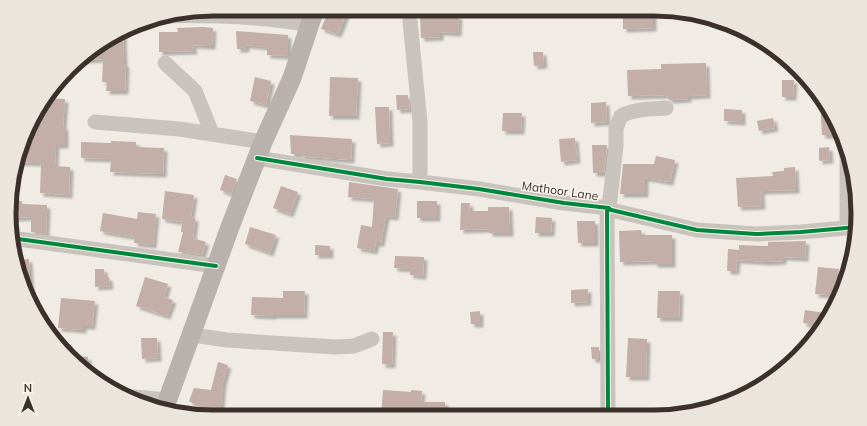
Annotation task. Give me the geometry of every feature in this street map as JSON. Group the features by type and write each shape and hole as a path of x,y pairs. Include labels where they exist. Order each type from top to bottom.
{"main road":[{"path":"166,404 260,150 292,78 312,17"}],"street":[{"path":"267,16 286,20 312,17"},
{"path":"410,20 420,122 420,182"},
{"path":"165,63 195,91 212,133"},
{"path":"608,410 608,208 616,146 616,128 621,116 626,113 666,108"},
{"name":"Mathoor Lane","path":"96,122 212,133 260,150 387,180 420,182 479,189 564,203 608,208 697,230 756,234 801,232 851,227"},
{"path":"850,192 851,211"},
{"path":"18,239 216,266"},
{"path":"192,335 227,340 335,347 354,346 372,339"}],"building":[{"path":"326,16 345,16 338,34 321,29"},
{"path":"420,16 459,16 458,33 440,32 440,37 421,38"},
{"path":"623,16 653,16 653,28 623,29"},
{"path":"177,28 213,28 212,46 193,45 194,51 159,52 159,32 178,32"},
{"path":"236,31 288,35 288,56 267,55 267,47 246,45 246,49 237,49"},
{"path":"123,37 124,64 126,64 125,91 106,91 107,82 102,82 103,59 90,60 114,42"},
{"path":"533,52 543,52 544,65 534,66"},
{"path":"706,63 707,95 688,96 688,99 670,100 668,99 667,95 628,96 627,70 661,69 661,64"},
{"path":"255,77 271,81 266,105 250,101"},
{"path":"330,77 358,78 356,116 329,116"},
{"path":"782,80 794,80 793,97 782,97"},
{"path":"396,95 408,95 410,109 397,110"},
{"path":"53,98 65,99 63,127 65,127 65,145 56,145 55,166 70,167 69,195 40,193 41,163 23,162 26,150 42,114"},
{"path":"606,102 607,122 591,123 591,103"},
{"path":"375,107 389,107 390,143 377,144"},
{"path":"820,108 835,135 822,135"},
{"path":"724,109 742,110 742,122 724,121"},
{"path":"503,113 522,113 521,131 502,131"},
{"path":"773,118 775,128 759,131 757,121"},
{"path":"290,135 352,139 351,160 308,157 301,156 301,154 291,154"},
{"path":"575,138 577,160 561,162 559,139"},
{"path":"111,141 136,142 136,147 164,148 163,174 110,172 111,159 81,158 81,142 111,143"},
{"path":"592,145 607,145 604,173 593,173"},
{"path":"829,147 830,160 819,161 819,148"},
{"path":"656,156 675,160 670,182 645,178 645,194 620,194 623,164 654,164"},
{"path":"795,167 796,190 761,191 762,206 738,207 736,178 773,176 772,172 784,171 784,168"},
{"path":"225,175 237,179 231,194 220,190"},
{"path":"349,182 398,189 395,217 386,216 381,243 376,243 374,251 357,248 361,225 372,227 374,199 348,197"},
{"path":"281,186 298,192 290,214 273,208"},
{"path":"165,191 194,195 191,217 195,218 193,238 206,242 202,255 178,252 183,232 181,232 182,222 162,219"},
{"path":"16,201 22,201 22,204 47,205 46,234 31,232 31,217 16,218"},
{"path":"417,201 437,201 437,218 417,218"},
{"path":"461,203 470,203 469,211 488,211 488,207 509,207 510,233 489,233 489,229 460,230"},
{"path":"138,212 156,214 153,245 134,243 135,237 100,231 103,213 137,219"},
{"path":"536,217 552,218 551,233 535,233"},
{"path":"577,221 595,221 595,243 578,243"},
{"path":"250,227 276,235 270,253 245,244"},
{"path":"641,230 642,235 672,235 672,264 654,264 654,261 620,262 619,231"},
{"path":"806,241 805,258 783,257 783,261 767,262 737,260 736,271 727,271 728,249 739,250 739,245 768,246 768,242"},
{"path":"315,245 330,246 330,255 315,255"},
{"path":"395,256 424,257 423,276 410,275 410,269 394,268"},
{"path":"29,259 31,287 26,276 22,260"},
{"path":"818,267 839,269 837,285 833,285 832,295 815,294"},
{"path":"95,269 104,269 105,277 109,277 110,286 95,287"},
{"path":"145,277 168,284 164,297 173,300 167,316 136,306"},
{"path":"588,289 588,302 571,303 571,290"},
{"path":"283,291 305,291 304,315 251,315 252,297 283,298"},
{"path":"658,291 680,291 679,318 657,318"},
{"path":"61,298 95,301 92,326 83,326 83,330 58,328"},
{"path":"805,310 824,313 816,325 803,323"},
{"path":"480,311 480,324 471,324 470,312"},
{"path":"383,332 393,332 392,365 382,364"},
{"path":"141,338 157,338 158,358 142,359"},
{"path":"628,338 647,339 646,377 626,377"},
{"path":"591,347 599,347 599,359 592,359"},
{"path":"78,356 88,357 87,365"},
{"path":"218,362 228,365 223,382 221,410 203,410 189,401 194,388 211,390"},
{"path":"383,390 411,392 411,390 422,391 421,402 445,402 445,410 381,410"}],"cycle path":[{"path":"257,158 387,179 479,189 564,203 609,208 607,209 697,230 756,234 851,228"},
{"path":"607,209 608,410"},
{"path":"18,239 216,266"}]}
